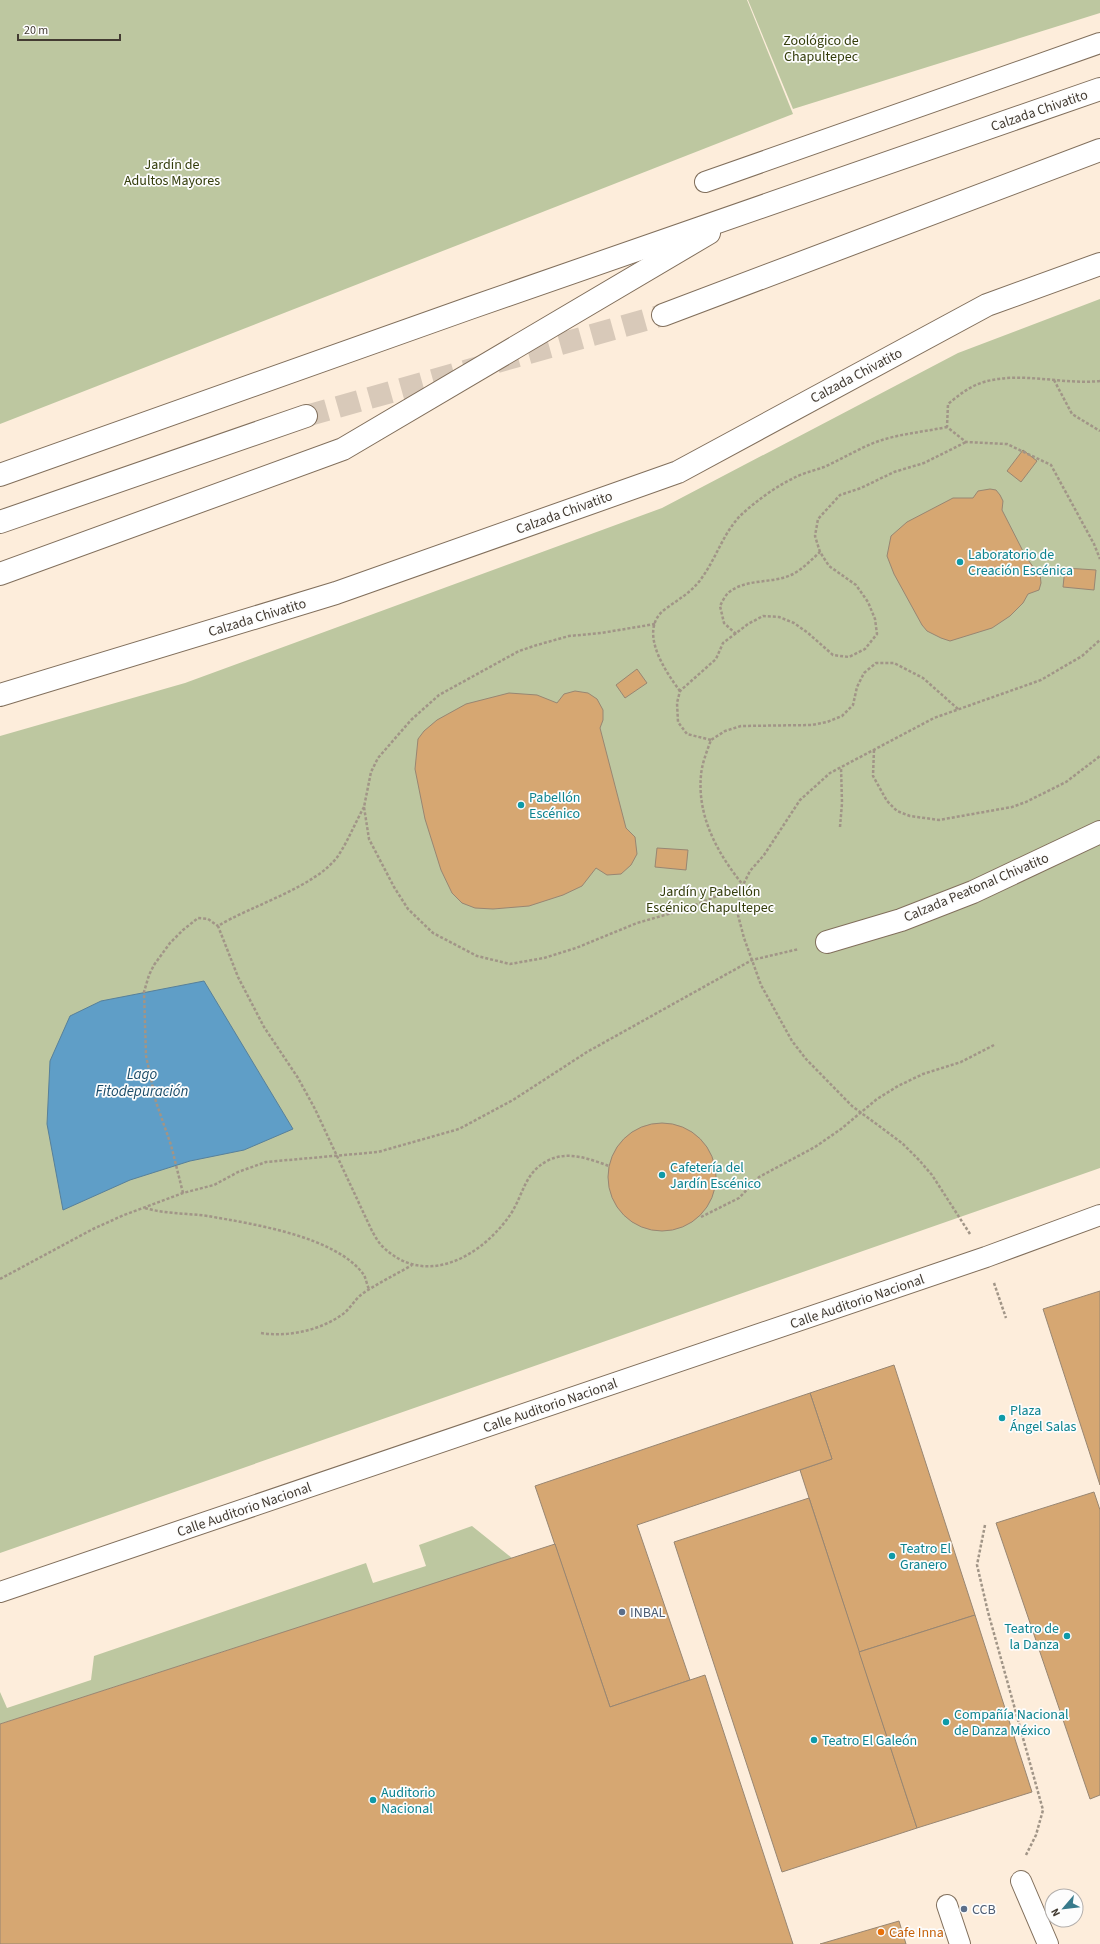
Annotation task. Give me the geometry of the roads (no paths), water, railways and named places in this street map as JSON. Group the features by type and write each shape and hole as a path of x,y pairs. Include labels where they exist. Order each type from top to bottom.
{"main road":[{"name":"Calzada Chivatito","path":"0,475 358,346 751,208 1100,90"},
{"path":"664,315 1100,150"},
{"name":"Calzada Chivatito","path":"0,574 343,449 751,208"},
{"name":"Calzada Chivatito","path":"0,695 336,593 678,472 987,305 1100,264"},
{"path":"0,522 306,416"},
{"name":"Calzada Peatonal Chivatito","path":"826,942 901,920 973,892 1100,832"}],"lane":[{"path":"705,182 1100,43"},
{"name":"Calle Auditorio Nacional","path":"0,1592 986,1257 1100,1216"},
{"path":"1021,1882 1048,1944"},
{"path":"947,1905 960,1944"}],"water":[{"name":"Lago Fitodepuración","path":"204,981 293,1129 244,1150 190,1161 130,1180 63,1210 47,1124 50,1061 70,1016 101,1001"}],"tunnel":[{"path":"306,416 663,315"}],"place":[{"name":"Laboratorio de Creación Escénica","path":"960,562"},
{"name":"Pabellón Escénico","path":"521,805"},
{"name":"Cafetería del Jardín Escénico","path":"662,1175"},
{"name":"Plaza Ángel Salas","path":"1002,1418"},
{"name":"Teatro El Granero","path":"892,1556"},
{"name":"INBAL","path":"622,1612"},
{"name":"Teatro de la Danza","path":"1067,1636"},
{"name":"Compañía Nacional de Danza México","path":"946,1722"},
{"name":"Teatro El Galeón","path":"814,1740"},
{"name":"Auditorio Nacional","path":"373,1800"},
{"name":"CCB","path":"964,1909"},
{"name":"Cafe Inna","path":"881,1932"}],"park label":[{"name":"Zoológico de Chapultepec","path":"821,48"},
{"name":"Jardín de Adultos Mayores","path":"172,172"},
{"name":"Jardín y Pabellón Escénico Chapultepec","path":"710,900"}]}
